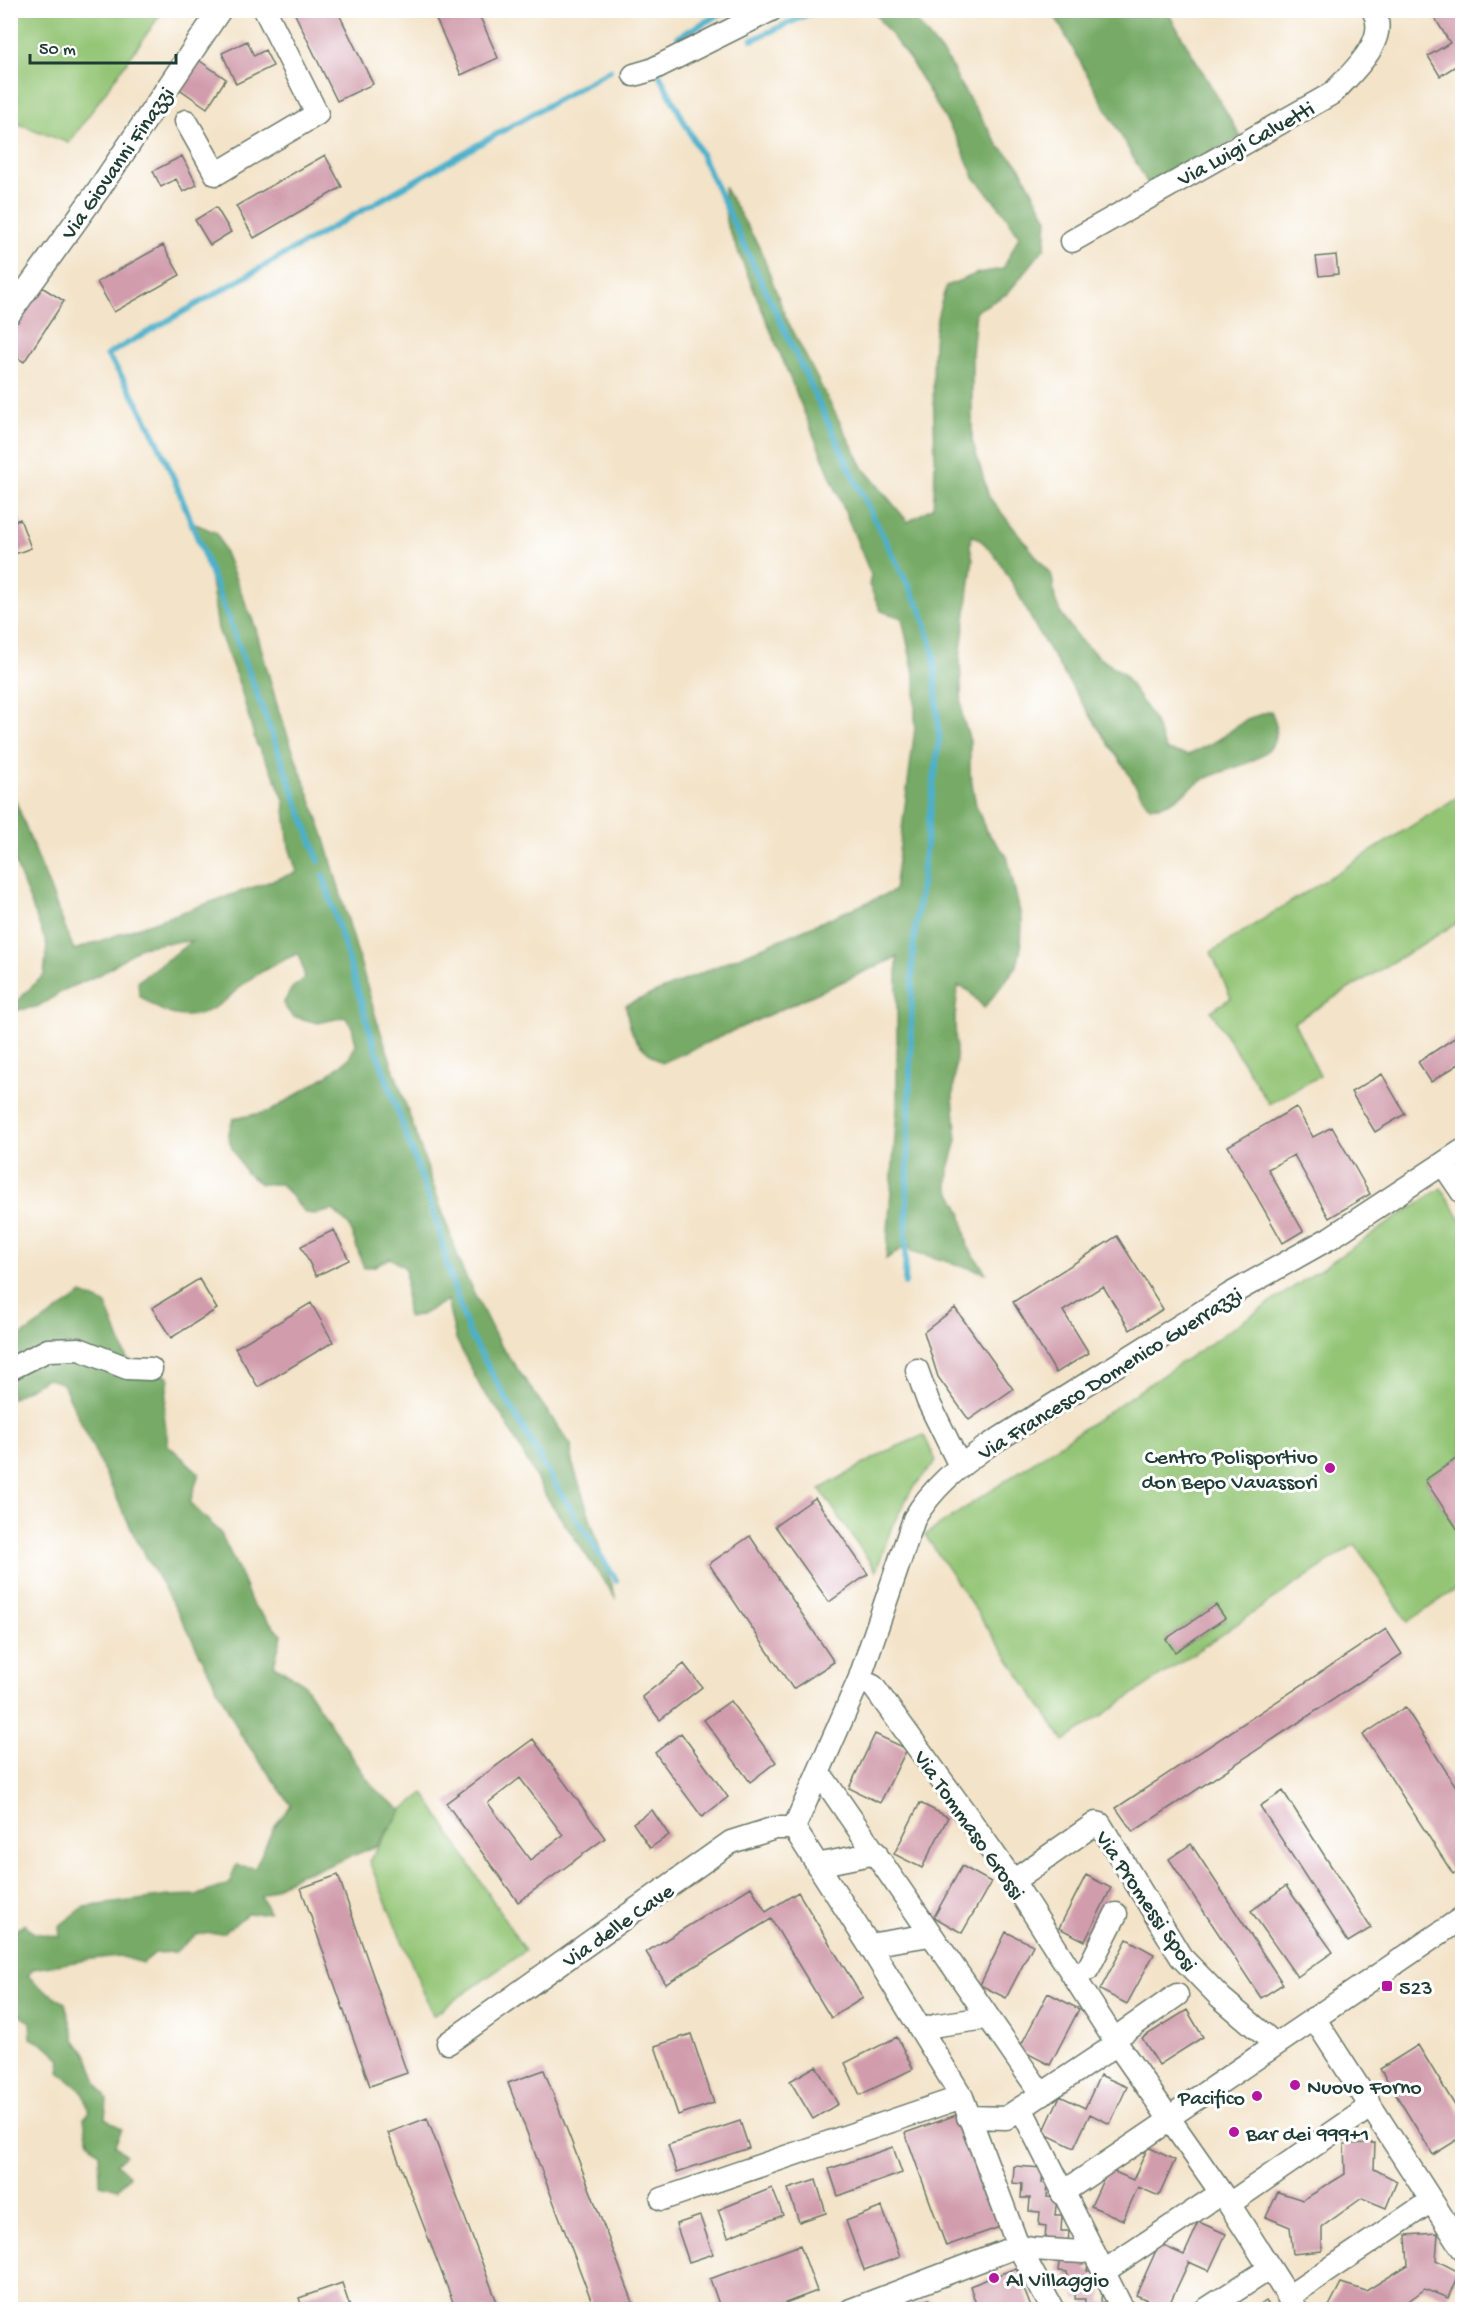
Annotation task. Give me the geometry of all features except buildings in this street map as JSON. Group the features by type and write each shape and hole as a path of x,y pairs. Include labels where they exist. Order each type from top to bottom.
{"street":[{"name":"Via Giovanni Finazzi","path":"10,313 99,189 220,10"},
{"name":"Via Giovanni Finazzi","path":"186,121 216,174 317,114 265,10"},
{"path":"634,75 651,70 771,10"},
{"name":"Via Luigi Calvetti","path":"1072,241 1333,93 1361,62 1376,39 1376,16 1373,10"},
{"name":"Via Francesco Domenico Guerrazzi","path":"859,1680 914,1519 936,1489 960,1466 986,1447 1229,1295 1330,1238 1462,1152"},
{"path":"1443,1164 1462,1192"},
{"path":"10,1368 48,1350 79,1349 127,1368 151,1369"},
{"path":"917,1370 928,1401 960,1466"},
{"path":"859,1680 794,1828 869,1945 965,2107 1018,2246 1053,2310"},
{"name":"Via Tommaso Grossi","path":"859,1680 873,1686 966,1814 1115,2041 1225,2198 1292,2303"},
{"path":"817,1776 826,1782 1042,2095"},
{"name":"Via Promessi Sposi","path":"1012,1881 1096,1823 1100,1824 1181,1957 1220,1997 1275,2044"},
{"name":"Via delle Cave","path":"448,2043 731,1842 775,1828 794,1828"},
{"path":"817,1865 876,1853"},
{"path":"1074,1977 1088,1969 1116,1914"},
{"path":"1062,2193 1275,2044 1462,1918"},
{"path":"869,1945 930,1935"},
{"path":"662,2199 965,2107 1006,2118 1042,2095 1177,1995"},
{"path":"921,2030 938,2025 987,2018"},
{"path":"1314,2018 1462,2248"},
{"path":"1103,2272 1370,2107"},
{"path":"1022,2109 1062,2193 1123,2310"},
{"path":"1292,2303 1431,2201"},
{"path":"851,2310 1018,2246 1083,2252 1091,2249"},
{"path":"1205,2310 1269,2269"}],"green space":[{"path":"10,11 163,11 69,143 11,121"},
{"path":"873,11 908,11 950,63 960,84 999,146 1018,164 1047,219 1045,247 1007,294 976,311 972,354 972,440 989,497 1052,576 1055,599 1061,614 1079,639 1101,659 1123,673 1154,720 1166,750 1188,755 1218,740 1247,719 1271,711 1276,726 1275,738 1270,748 1261,756 1205,779 1166,804 1150,807 1040,635 1001,564 981,541 971,535 970,547 973,559 960,658 962,716 970,741 970,773 976,805 986,831 1007,856 1022,921 1021,948 1017,966 984,1008 968,990 958,986 953,1097 957,1140 949,1169 948,1187 961,1212 968,1247 986,1273 911,1251 909,1244 886,1259 897,1108 897,957 662,1063 646,1051 636,1039 629,1025 626,1005 894,891 915,728 915,678 902,618 881,611 869,585 871,575 726,222 724,187 760,248 786,318 864,469 908,522 933,507 935,463 933,353 937,320 946,286 978,273 1003,269 1019,236 1002,210 974,177 959,142 910,60"},
{"path":"1052,11 1167,11 1241,137 1149,186"},
{"path":"191,522 217,533 255,626 279,712 324,836 377,1021 462,1269 499,1343 571,1445 572,1462 616,1599 546,1496 502,1415 482,1390 456,1339 447,1300 421,1315 408,1318 405,1268 390,1258 375,1266 364,1268 349,1225 333,1210 316,1214 305,1213 281,1184 261,1184 246,1173 232,1148 228,1136 233,1119 271,1111 331,1073 349,1058 356,1044 352,1027 345,1017 318,1023 292,1016 283,1004 292,988 305,978 299,953 250,979 214,1008 192,1016 181,1016 160,1010 139,995 138,981 192,941 141,947 101,974 66,989 37,1007 11,1011 11,1003 18,1000 44,975 47,945 11,852 11,789 74,950 297,872 289,847 284,800 274,775 256,743 240,686 218,629 209,567"},
{"path":"1462,794 1462,920 1294,1022 1320,1076 1269,1104 1211,1011 1231,998 1211,952"},
{"path":"1441,1188 1462,1221 1462,1455 1425,1480 1462,1536 1462,1585 1408,1622 1355,1544 1064,1741 925,1535","holes":["1216,1605 1225,1619 1175,1652 1166,1638"]},
{"path":"82,1294 106,1304 127,1359 169,1377 164,1413 168,1445 199,1473 190,1503 220,1532 252,1604 282,1635 274,1665 303,1683 367,1779 382,1795 402,1810 377,1846 327,1866 299,1874 261,1896 269,1912 247,1914 224,1933 197,1934 175,1952 155,1953 143,1963 119,1956 33,1969 28,1976 44,1990 65,2003 75,2039 88,2057 97,2082 107,2100 105,2118 122,2129 115,2145 126,2155 116,2164 130,2175 118,2189 100,2184 99,2153 88,2137 84,2118 89,2113 84,2093 59,2072 61,2059 48,2047 31,2038 30,2022 14,2012 17,1995 11,1983 11,1933 25,1924 34,1933 60,1937 59,1926 84,1907 168,1896 198,1895 229,1884 236,1865 255,1868 274,1827 291,1805 241,1735 186,1627 136,1539 63,1384 47,1378 11,1399 11,1343"},
{"path":"924,1435 936,1461 912,1489 892,1526 876,1571 820,1489 887,1451"},
{"path":"424,1793 525,1951 433,2015 369,1861 402,1810"}],"waterway":[{"path":"678,37 727,10"},
{"path":"752,40 817,10"},
{"path":"319,861 179,490 140,407 107,355 610,70"},
{"path":"659,74 699,150 871,513 922,612 934,654 939,740 913,948 905,1283"},
{"path":"323,875 372,1038 438,1225 449,1273 469,1333 550,1476 616,1580"}],"place":[{"name":"Centro Polisportivo don Bepo Vavassori","path":"1330,1468"},
{"name":"523","path":"1387,1986"},
{"name":"Nuovo Forno","path":"1295,2085"},
{"name":"Pacifico","path":"1257,2096"},
{"name":"Bar dei 999+1","path":"1234,2132"},
{"name":"Al Villaggio","path":"994,2278"}]}
